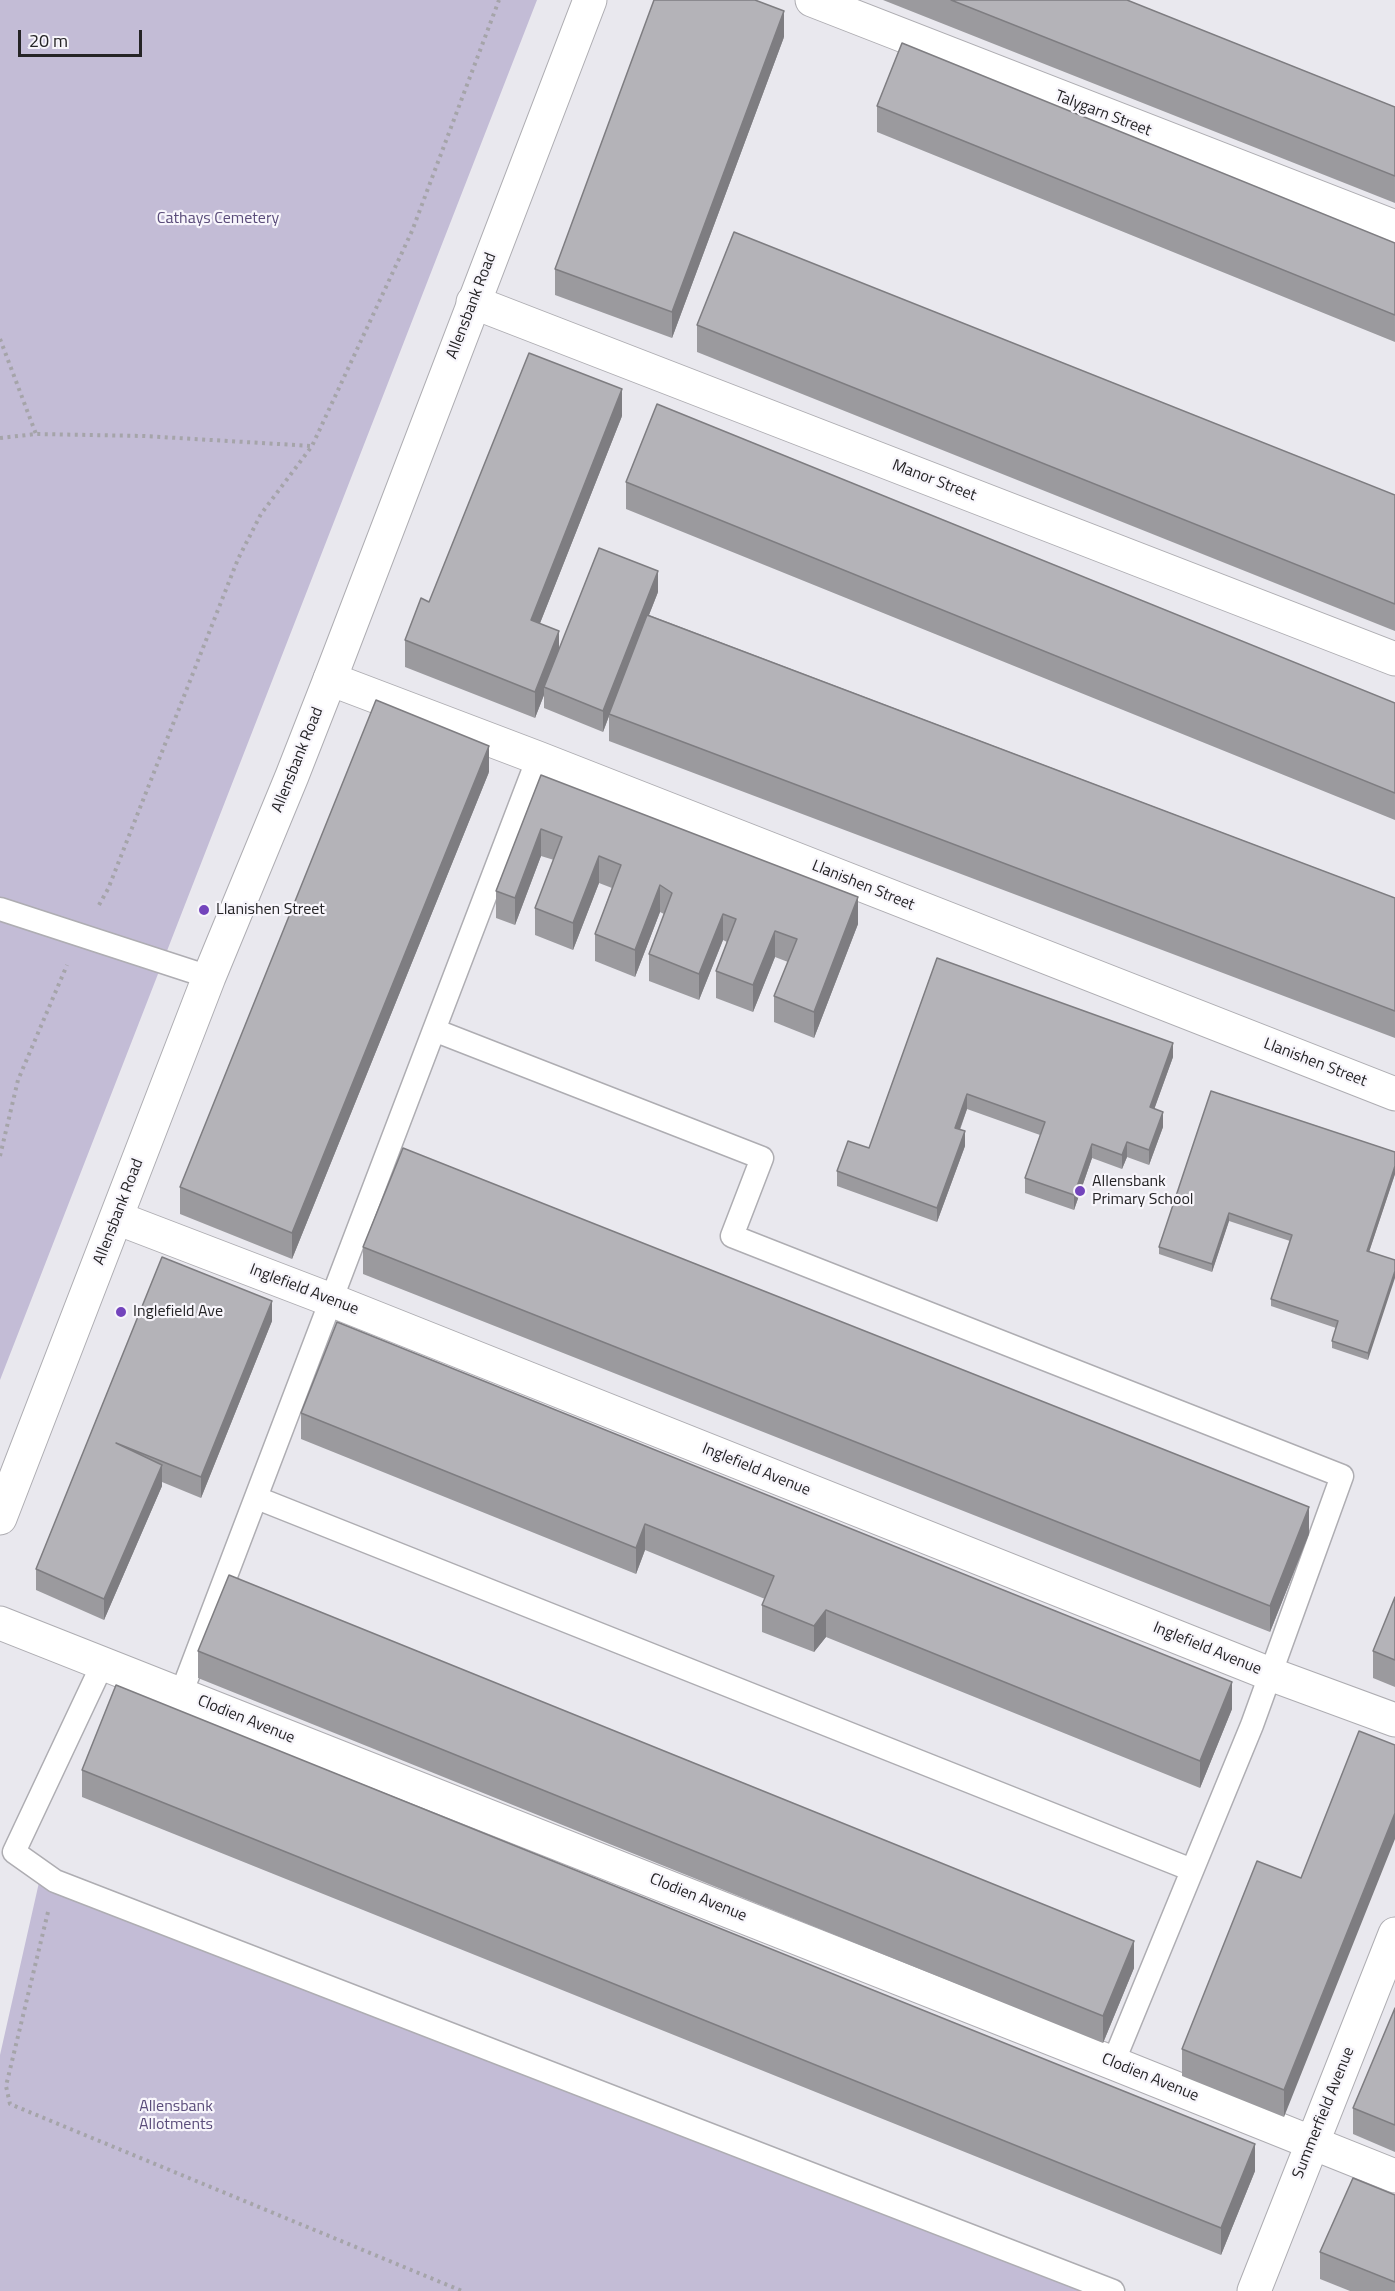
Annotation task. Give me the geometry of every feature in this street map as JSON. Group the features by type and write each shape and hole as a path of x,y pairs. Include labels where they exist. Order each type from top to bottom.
{"street":[{"name":"Allensbank Road","path":"0,1518 208,977 330,679 590,0"},
{"name":"Talygarn Street","path":"812,0 1395,227"},
{"name":"Manor Street","path":"473,302 1395,659"},
{"name":"Llanishen Street","path":"330,679 538,758 1395,1094"},
{"name":"Inglefield Avenue","path":"117,1218 331,1300 1270,1674 1395,1720"},
{"name":"Clodien Avenue","path":"0,1623 1395,2176"},
{"name":"Summerfield Avenue","path":"1254,2291 1395,1934"}],"lane":[{"path":"181,1694 538,758"},
{"path":"0,909 208,977"},
{"path":"434,1030 762,1158 732,1236 1342,1476 1252,1725 1113,2063"},
{"path":"256,1498 1192,1870"},
{"path":"103,1663 14,1852 55,1881 1113,2291"}],"path":[{"path":"0,1156 18,1080 80,935 108,890 238,559 261,514 312,446 412,231 499,0"},
{"path":"0,339 36,434"},
{"path":"0,438 36,434 144,436 312,446"},
{"path":"55,1881 6,2086 10,2104 462,2291"}],"green space":[{"name":"Cathays Cemetery","path":"0,0 537,0 0,1380"},
{"name":"Allensbank Allotments","path":"40,1878 1087,2291 0,2291 0,2055"}],"building":[{"path":"654,0 755,0 784,11 672,312 555,269"},
{"path":"951,0 1127,0 1395,107 1395,176"},
{"path":"902,43 1395,243 1395,315 877,106"},
{"path":"734,232 1395,495 1395,604 697,325"},
{"path":"529,353 622,389 531,620 559,631 535,692 405,640 421,598 429,602"},
{"path":"657,404 1395,703 1395,793 626,482"},
{"path":"599,548 658,571 603,711 544,687"},
{"path":"647,615 1395,898 1395,1011 609,714"},
{"path":"376,700 489,746 292,1233 180,1187"},
{"path":"541,775 858,897 814,1012 774,996 797,939 775,931 753,985 716,971 736,919 723,914 699,974 649,954 672,893 660,885 635,950 595,934 621,865 599,856 573,923 535,908 562,837 541,829 515,898 496,891"},
{"path":"937,958 1173,1043 1150,1107 1163,1112 1149,1150 1127,1142 1122,1155 1092,1144 1074,1195 1025,1178 1045,1122 967,1094 955,1128 965,1131 937,1208 837,1171 848,1141 869,1148"},
{"path":"1211,1091 1395,1152 1395,1166 1367,1251 1395,1260 1395,1271 1368,1353 1332,1341 1338,1321 1271,1299 1292,1235 1229,1213 1212,1264 1159,1247"},
{"path":"403,1148 1309,1507 1270,1606 363,1247"},
{"path":"162,1257 272,1301 201,1477 116,1443 162,1465 104,1599 36,1569"},
{"path":"337,1322 1232,1682 1200,1761 826,1610 814,1626 762,1605 774,1576 645,1524 636,1548 301,1413"},
{"path":"229,1575 1134,1941 1103,2016 198,1651"},
{"path":"1395,1597 1395,1660 1373,1651"},
{"path":"116,1685 1255,2144 1221,2228 82,1770"},
{"path":"1359,1731 1395,1745 1395,1813 1284,2090 1182,2049 1257,1861 1301,1878"},
{"path":"1395,2008 1395,2125 1353,2108"},
{"path":"1353,2178 1395,2195 1395,2282 1320,2252"}],"place":[{"name":"Llanishen Street","path":"204,910"},
{"name":"Allensbank Primary School","path":"1080,1191"},
{"name":"Inglefield Ave","path":"121,1312"}]}
